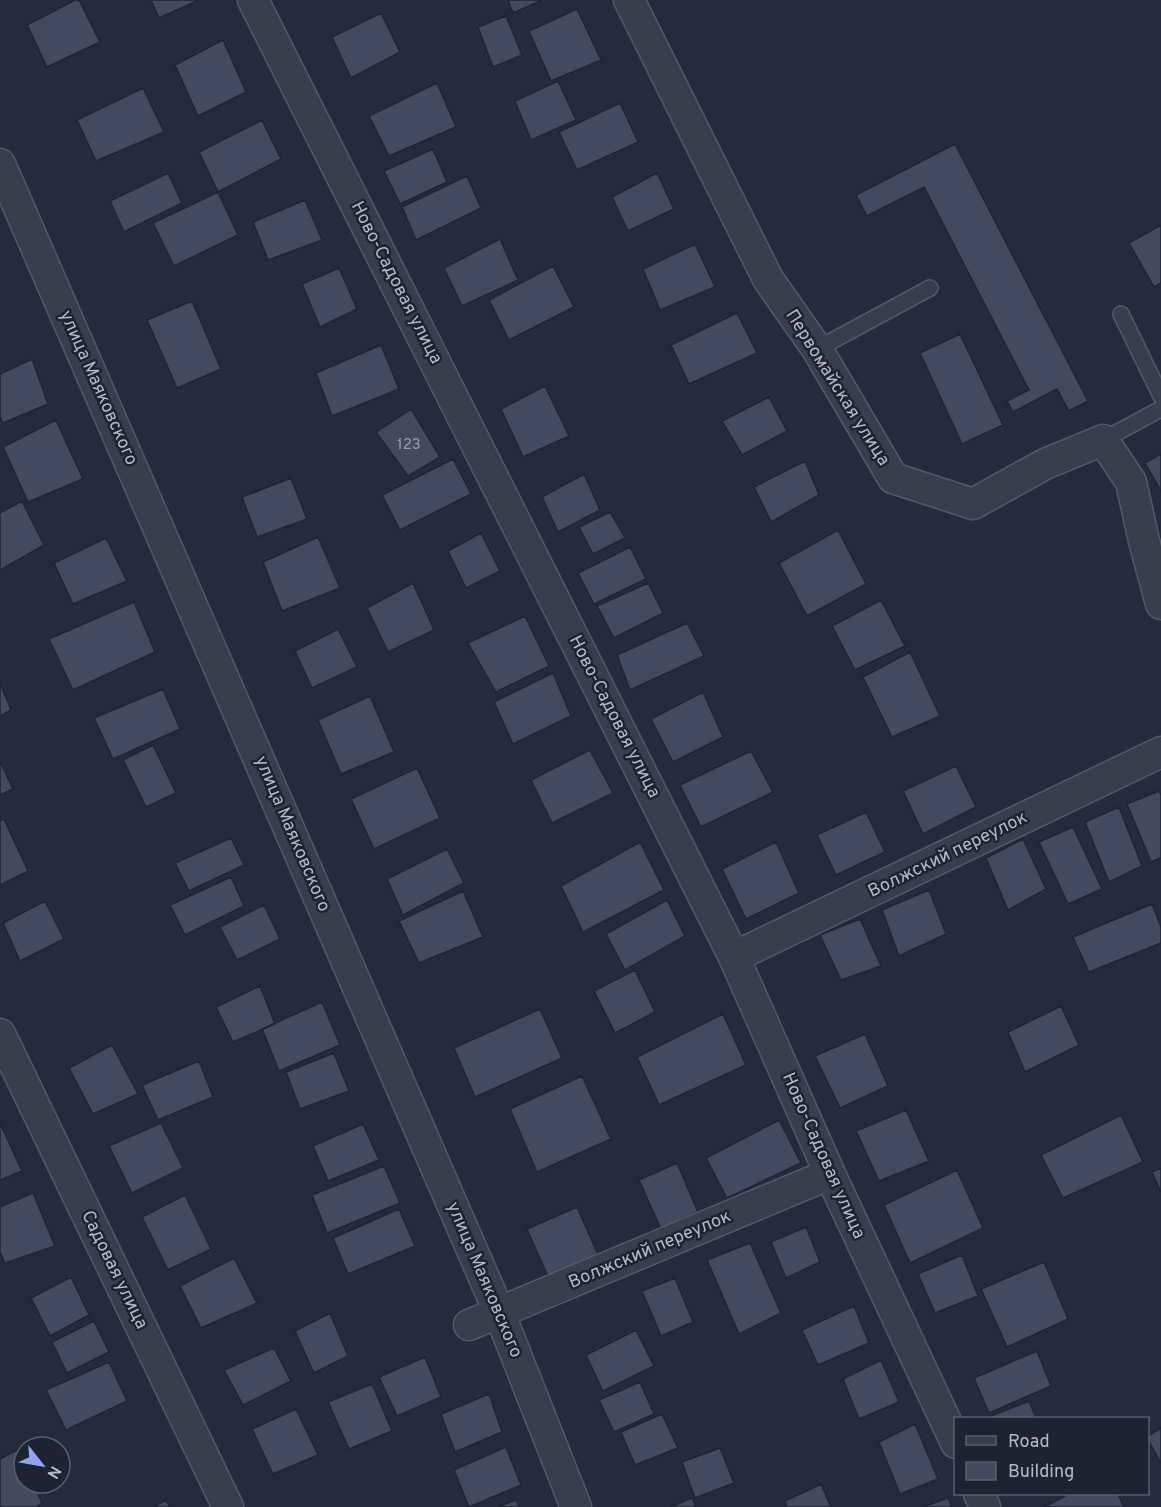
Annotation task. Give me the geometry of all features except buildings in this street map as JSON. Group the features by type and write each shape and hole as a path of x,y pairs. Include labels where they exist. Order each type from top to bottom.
{"street":[{"name":"Ново-Садовая улица","path":"253,0 734,957 830,1174 954,1439"},
{"name":"Первомайская улица","path":"631,1 768,279 817,349 893,478 973,504 1044,464 1103,440"},
{"name":"улица Маяковского","path":"0,164 499,1312 576,1507"},
{"path":"1103,440 1131,482 1152,539 1161,604"},
{"name":"Волжский переулок","path":"734,957 1161,752"},
{"name":"Садовая улица","path":"0,1034 228,1507"},
{"name":"Волжский переулок","path":"469,1325 830,1174"}],"lane":[{"path":"817,349 930,288"},
{"path":"1121,314 1161,396"},
{"path":"1103,440 1161,409"}]}
